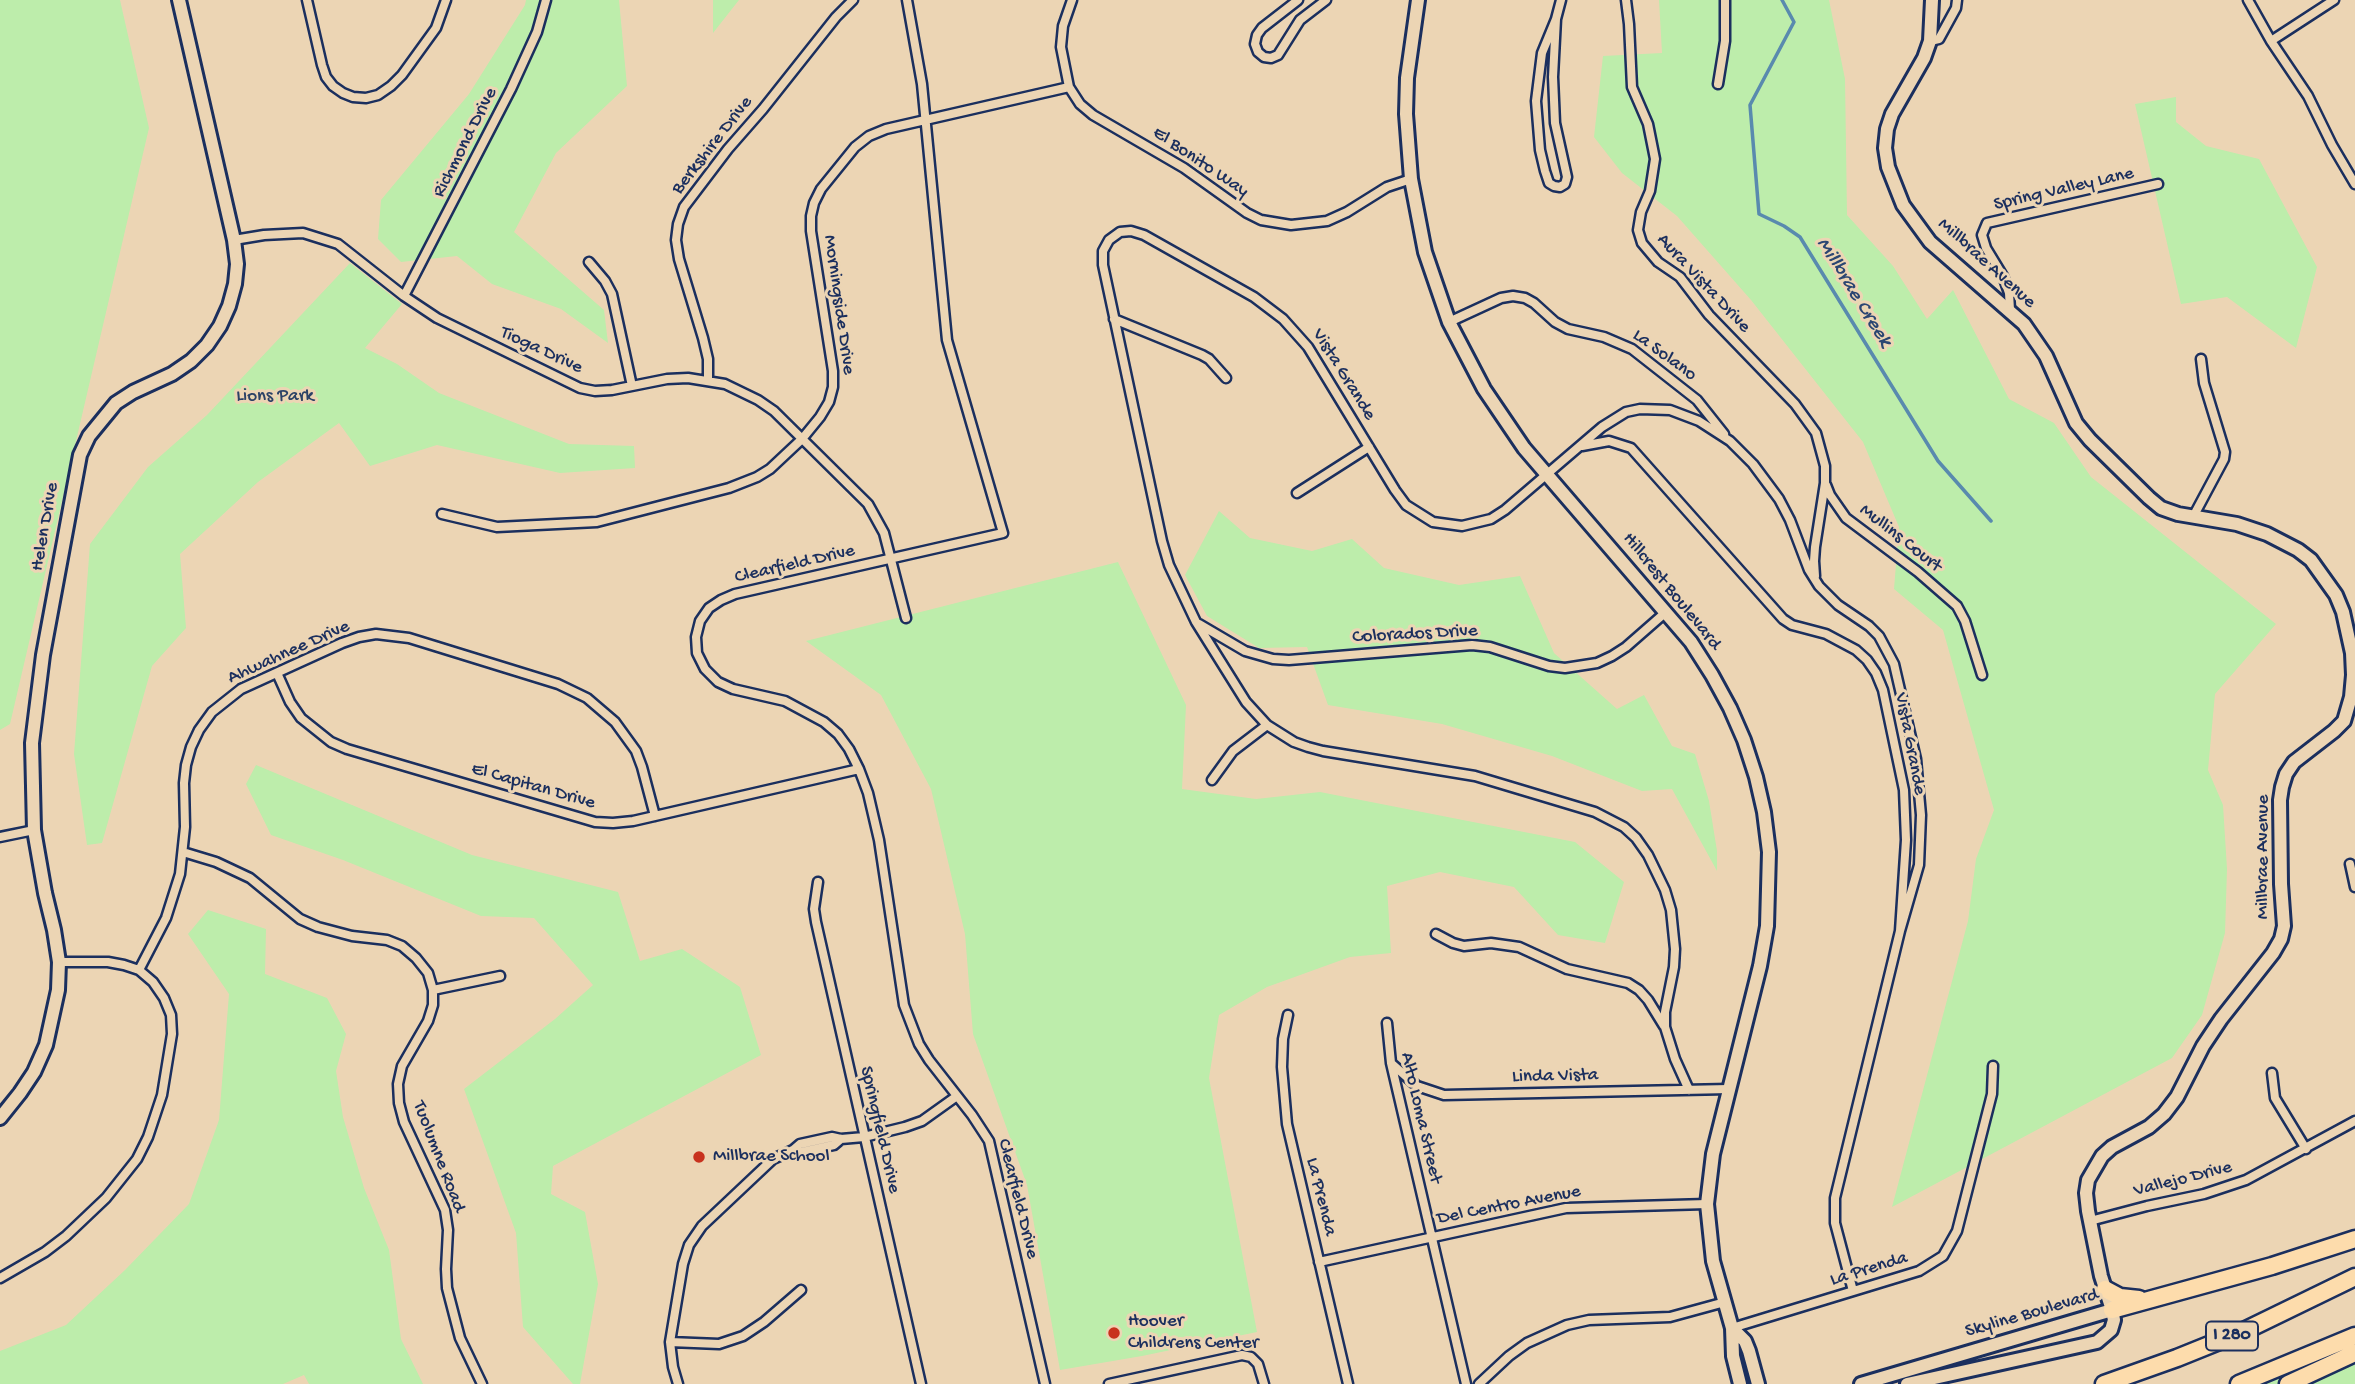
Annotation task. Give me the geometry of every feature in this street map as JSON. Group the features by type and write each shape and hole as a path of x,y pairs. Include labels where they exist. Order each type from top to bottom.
{"highway":[{"path":"2112,1310 2272,1266 2355,1239"},
{"name":"I 280","path":"2104,1384 2233,1335 2355,1277"},
{"path":"2105,1289 2133,1300 2155,1299"},
{"name":"I 280","path":"2239,1384 2355,1336"},
{"path":"2288,1384 2355,1353"}],"street":[{"name":"Helen Drive","path":"0,1118 34,1072 46,1045 58,990 59,962 34,830 32,771 36,703 80,455 89,436 116,403 172,374 191,361 207,345 220,326 235,284 237,264 234,240 179,0"},
{"path":"307,0 326,77 343,93 366,98 378,95 402,75 436,28 446,0"},
{"name":"Richmond Drive","path":"404,296 511,89 537,32 546,0"},
{"name":"Berkshire Drive","path":"708,380 708,359 703,338 679,259 678,224 684,207 728,149 853,0"},
{"name":"Clearfield Drive","path":"907,0 918,55 947,340 1003,533 736,594 709,608 699,621 697,653 705,669 718,682 733,689 785,701 805,710 838,734 849,748 859,769 868,793 879,840 904,1005 919,1044 989,1141 1045,1384"},
{"name":"El Bonito Way","path":"1072,0 1063,26 1061,47 1069,87 1080,104 1093,115 1161,153 1234,205 1261,220 1291,225 1327,221 1387,187 1411,179"},
{"path":"1298,0 1262,27 1257,35 1255,44 1264,57 1278,55 1300,20 1326,0"},
{"name":"Hillcrest Boulevard","path":"1418,0 1407,78 1411,179 1425,252 1449,322 1484,389 1518,439 1698,653 1730,708 1756,777 1767,832 1767,926 1760,966 1713,1154 1707,1204 1713,1261 1732,1328 1733,1356 1740,1384"},
{"path":"1556,19 1542,53 1536,101 1540,150 1545,171 1549,183 1560,187 1565,184 1567,177 1553,100 1556,19 1560,0"},
{"name":"Aura Vista Drive","path":"1626,0 1632,87 1648,124 1655,159 1638,230 1642,243 1658,262 1680,277 1709,315 1806,418 1816,433 1822,450 1825,483"},
{"path":"1718,85 1725,41 1725,0"},
{"name":"Millbrae Avenue","path":"1932,0 1930,41 1887,129 1885,148 1894,186 1903,205 1930,242 2010,310 2036,340 2076,422 2128,479 2161,508 2253,528 2298,550 2311,560 2336,595 2352,635 2351,697 2344,721 2294,762 2282,787 2281,884 2284,926 2281,939 2203,1046 2177,1097 2164,1114 2134,1137 2112,1147 2094,1167 2086,1193 2105,1289 2112,1310"},
{"path":"1930,41 1939,39 1956,8 1957,0"},
{"path":"2248,0 2271,41 2308,96 2355,184"},
{"path":"2271,41 2333,0"},
{"name":"Morningside Drive","path":"442,514 497,527 597,522 750,481 770,469 802,439 820,417 829,402 833,387 833,371 811,231 814,202 821,189 855,147 869,136 886,129 1069,87"},
{"name":"Spring Valley Lane","path":"2010,310 2009,293 2003,276 1983,242 1983,229 1987,223 2158,184"},
{"name":"Vista Grande","path":"1689,1090 1665,1027 1675,948 1671,910 1665,890 1648,855 1624,827 1595,812 1475,776 1323,751 1294,741 1267,725 1246,702 1196,622 1162,541 1103,265 1103,251 1110,240 1120,233 1132,231 1144,234 1254,297 1283,318 1308,347 1406,505 1433,522 1446,525 1477,524 1491,519 1579,447 1609,441 1631,448 1783,619 1792,625 1843,641 1856,650 1871,667 1883,690 1904,790 1906,840 1900,931 1835,1198 1835,1223 1853,1291"},
{"name":"Tioga Drive","path":"234,240 285,233 303,233 323,238 352,253 404,296 452,327 580,388 595,391 667,379 708,380 742,391 774,411 868,504 884,533 906,618"},
{"path":"589,262 612,294 632,386"},
{"name":"La Solano","path":"1449,322 1501,298 1525,298 1568,329 1604,337 1632,349 1697,400 1730,441"},
{"path":"1114,319 1202,355 1226,378"},
{"path":"2193,517 2224,459 2225,452 2207,392 2201,359"},
{"path":"1579,447 1613,418 1626,412 1656,408 1685,415 1730,441 1753,464 1779,499 1809,570 1819,586 1838,605 1869,626 1883,643 1894,664 1912,737 1920,788 1919,865 1900,931"},
{"path":"1297,493 1369,447"},
{"path":"1819,586 1814,561 1825,483"},
{"name":"Mullins Court","path":"1825,483 1846,518 1926,579 1956,606 1969,630 1982,675"},
{"name":"Colorados Drive","path":"1196,622 1245,651 1273,659 1289,660 1472,645 1490,647 1549,666 1565,668 1597,663 1612,656 1666,612"},
{"name":"Ahwahnee Drive","path":"139,970 174,897 183,852 186,765 199,730 212,712 241,689 342,643 376,634 409,638 575,690 602,708 626,736 642,767 655,816"},
{"name":"El Capitan Drive","path":"277,673 290,702 301,718 316,732 347,749 595,822 613,823 655,816 859,769"},
{"path":"1212,780 1233,751 1267,725"},
{"path":"0,836 34,830"},
{"path":"183,852 216,862 250,878 300,919 318,927 344,935 387,940 402,946 428,973 433,990 500,976"},
{"path":"2350,864 2355,887"},
{"name":"Springfield Drive","path":"818,882 814,909 816,922 921,1384"},
{"path":"1436,934 1464,946 1491,943 1519,947 1567,969 1628,983 1648,1000 1665,1027"},
{"path":"0,1278 45,1252 88,1218 124,1178 148,1137 162,1095 172,1034 171,1016 164,998 153,982 139,970 108,962 59,962"},
{"name":"Tuolumne Road","path":"433,990 433,1005 428,1021 402,1066 398,1084 400,1103 404,1122 445,1210 448,1230 447,1288 460,1338 482,1384"},
{"name":"La Prenda","path":"1287,1015 1283,1039 1283,1096 1292,1150 1348,1384"},
{"name":"Alto Loma Street","path":"1387,1023 1391,1063 1466,1384"},
{"name":"Linda Vista","path":"1391,1063 1417,1086 1444,1095 1729,1089"},
{"name":"La Prenda","path":"1732,1328 1919,1271 1942,1256 1958,1231 1992,1094 1993,1066"},
{"path":"2272,1073 2275,1098 2306,1149"},
{"path":"678,1384 670,1342 683,1265 689,1245 702,1226 773,1159 800,1144 831,1137 841,1139 864,1136 905,1127 922,1121 957,1096"},
{"name":"Vallejo Drive","path":"2090,1221 2225,1188 2262,1173 2355,1121"},
{"name":"Del Centro Avenue","path":"1319,1262 1566,1208 1707,1204"},
{"path":"670,1342 719,1344 743,1336 801,1290"},
{"path":"1479,1384 1527,1343 1567,1325 1589,1320 1670,1317 1724,1302"},
{"name":"Skyline Boulevard","path":"1861,1384 2112,1310 2114,1320 2111,1330 2097,1342 1908,1384"},
{"name":"Hillcrest Boulevard","path":"1732,1328 1745,1341 1758,1384"},
{"path":"1109,1384 1242,1355 1251,1357 1258,1364 1264,1384"}],"green space":[{"path":"0,0 120,0 149,128 10,724 0,730"},
{"path":"526,0 619,0 627,86 556,153 514,232 604,310 608,343 561,309 492,284 457,256 401,262 378,239 381,200 469,94"},
{"path":"713,0 739,0 713,33"},
{"path":"1659,0 1829,0 1845,79 1847,215 1893,266 1927,319 1953,290 2009,399 2054,423 2091,477 2276,624 2215,694 2208,770 2223,805 2227,869 2225,933 2202,1015 2172,1058 1892,1207 1968,921 1976,859 1994,810 1943,630 1894,589 1899,527 1863,442 1751,300 1677,216 1622,173 1594,137 1603,56 1662,53"},
{"path":"2176,97 2176,122 2206,146 2259,159 2317,267 2296,348 2227,297 2181,304 2135,104"},
{"name":"Lions Park","path":"350,263 402,304 365,348 397,364 439,393 569,444 634,446 635,468 560,473 437,445 370,466 339,423 258,482 180,554 186,628 152,666 102,843 87,845 74,754 90,544 148,467 207,415"},
{"path":"1219,511 1250,538 1312,551 1352,539 1384,568 1459,585 1520,576 1554,653 1617,709 1644,695 1672,746 1695,754 1709,801 1717,851 1717,871 1672,789 1642,791 1552,756 1442,724 1328,705 1307,647 1259,648 1207,616 1185,575"},
{"path":"1118,562 1186,705 1182,789 1256,799 1320,792 1575,842 1624,882 1605,943 1558,935 1514,887 1440,872 1387,886 1391,953 1350,957 1267,987 1219,1015 1209,1078 1257,1332 1060,1370 1027,1185 973,1034 965,934 931,789 881,695 806,641"},
{"path":"256,765 472,855 618,892 640,961 682,949 740,987 761,1055 553,1166 551,1194 585,1212 598,1284 580,1384 573,1384 523,1327 516,1233 464,1089 555,1019 593,985 534,918 481,916 343,860 271,835 246,784"},
{"path":"208,910 266,929 265,974 327,998 346,1034 336,1071 343,1117 364,1188 389,1250 401,1339 423,1384 309,1384 304,1375 283,1384 0,1384 0,1351 66,1325 125,1270 189,1204 219,1120 229,994 188,934"},
{"path":"2355,1336 2355,1384 2239,1384"}],"waterway":[{"name":"Millbrae Creek","path":"1782,0 1794,22 1750,105 1759,214 1800,237 1938,461 1991,521"}],"place":[{"name":"Millbrae School","path":"699,1157"},
{"name":"Hoover Childrens Center","path":"1114,1333"}]}
